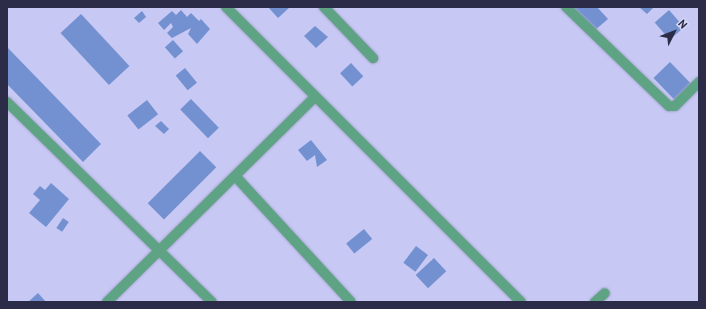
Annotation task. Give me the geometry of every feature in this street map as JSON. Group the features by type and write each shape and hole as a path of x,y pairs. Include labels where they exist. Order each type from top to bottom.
{"street":[{"path":"226,7 521,302"},
{"path":"324,7 373,58"},
{"path":"566,7 669,106 675,106 699,82"},
{"path":"107,302 237,178 316,97"},
{"path":"7,102 212,302"},
{"path":"237,178 350,302"},
{"path":"596,302 605,293"}],"building":[{"path":"268,7 290,7 278,18"},
{"path":"571,7 597,7 608,19 594,31"},
{"path":"639,7 654,7 647,14"},
{"path":"181,10 187,17 191,13 199,21 201,19 210,29 197,44 188,34 191,28 172,38 167,33 173,27 171,23 164,30 158,23 172,11 176,15"},
{"path":"669,10 684,27 670,40 655,22"},
{"path":"142,11 146,17 139,23 134,18"},
{"path":"81,14 129,66 109,85 61,33"},
{"path":"315,26 328,37 316,48 304,36"},
{"path":"173,40 183,51 175,59 165,47"},
{"path":"7,47 101,144 83,162 7,84"},
{"path":"670,62 692,85 676,101 653,78"},
{"path":"351,63 363,76 352,86 340,73"},
{"path":"185,68 197,83 188,90 176,76"},
{"path":"191,99 219,128 208,138 180,109"},
{"path":"147,100 158,114 138,130 127,115"},
{"path":"161,121 169,129 164,134 155,126"},
{"path":"311,140 327,160 317,167 315,155 307,161 298,150"},
{"path":"200,151 216,167 164,220 148,203"},
{"path":"51,183 69,199 46,227 29,213 40,200 33,194 40,186 45,190"},
{"path":"63,218 69,222 62,232 56,228"},
{"path":"364,229 372,239 354,254 346,243"},
{"path":"416,246 428,255 415,272 403,263"},
{"path":"434,258 446,271 428,288 416,275"},
{"path":"38,293 46,302 28,302"}]}
